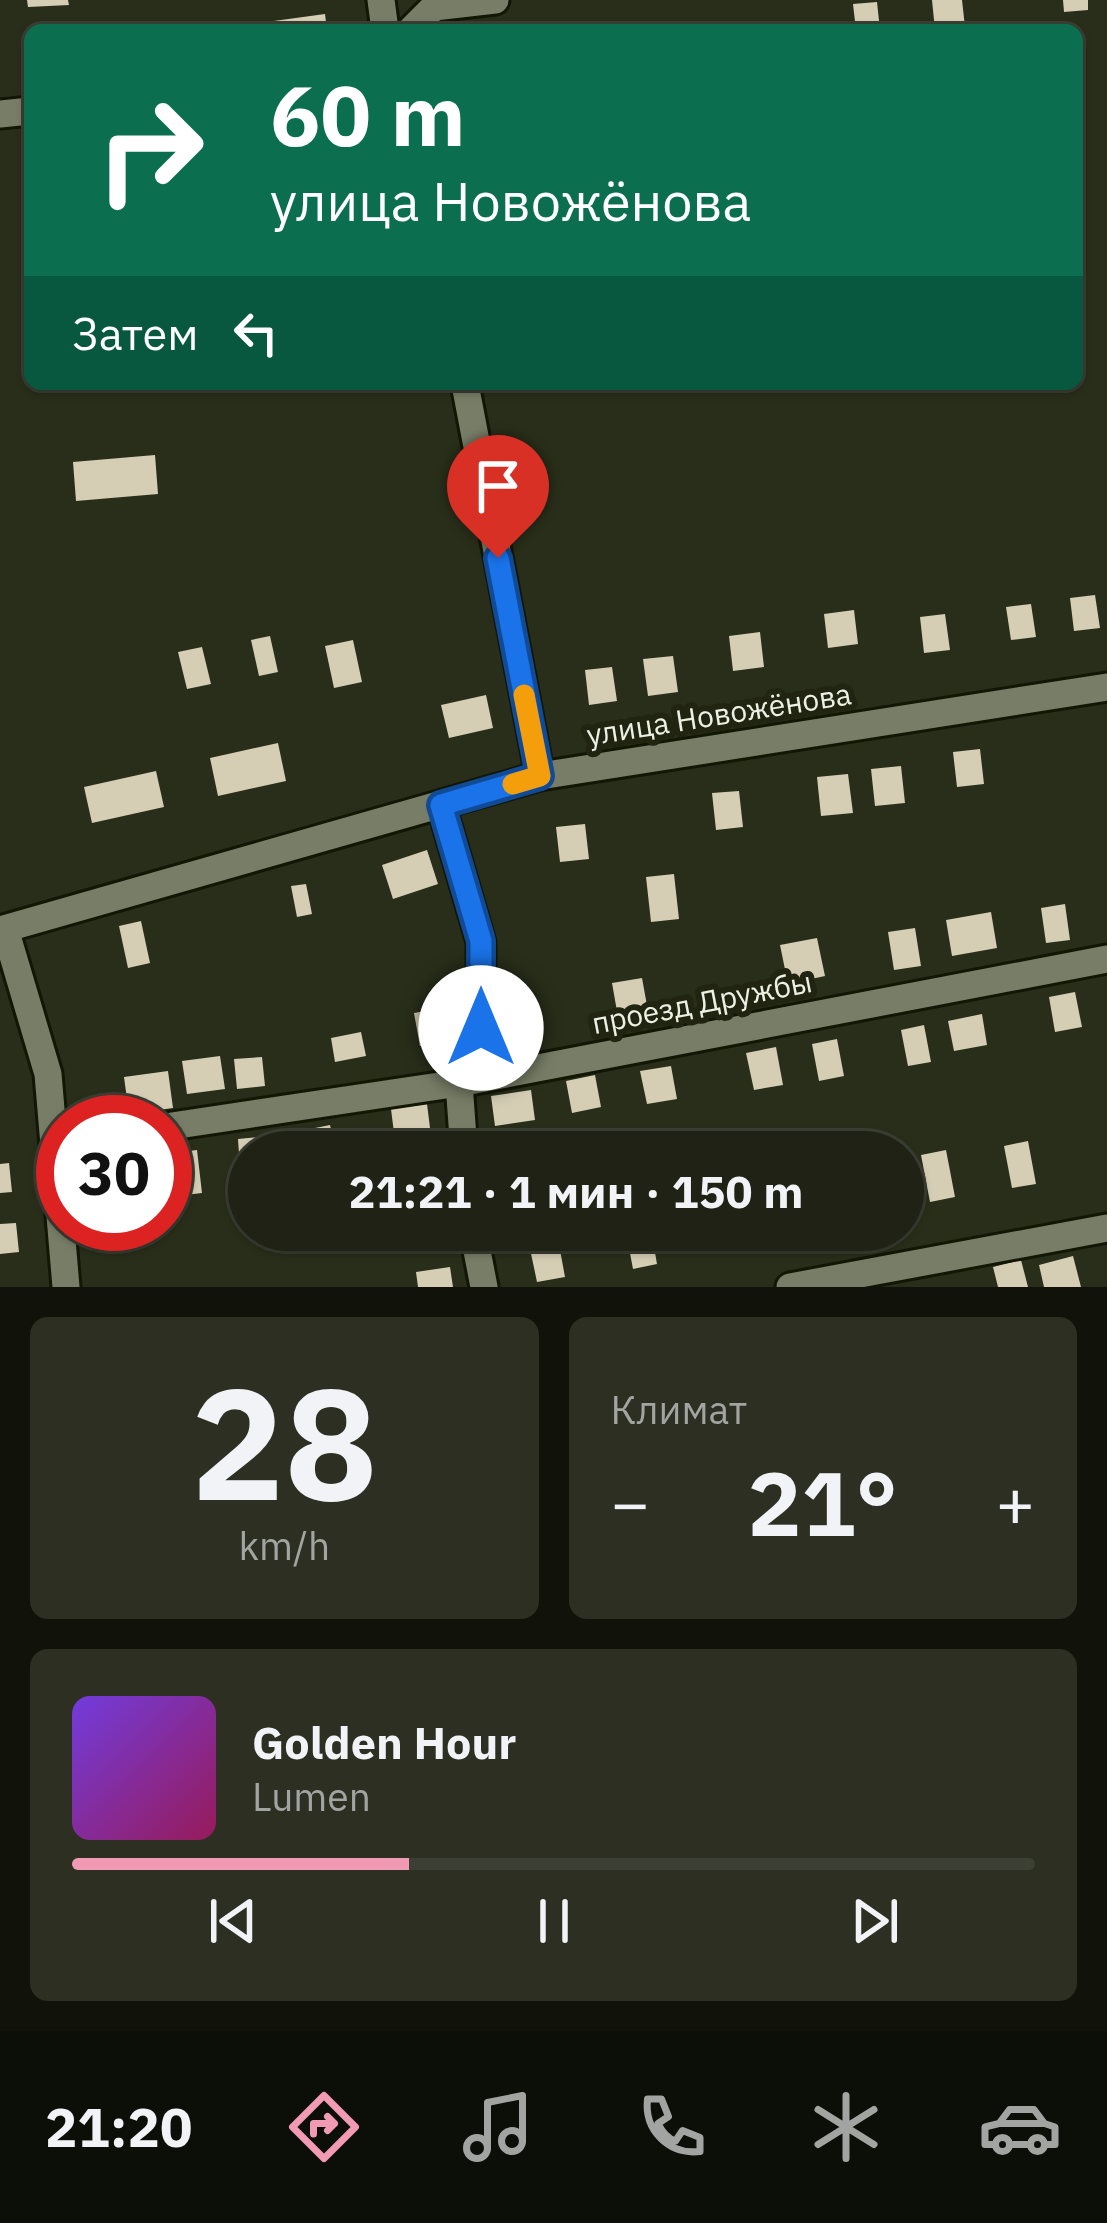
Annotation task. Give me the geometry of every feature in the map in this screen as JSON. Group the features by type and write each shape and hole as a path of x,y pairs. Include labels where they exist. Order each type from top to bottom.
{"street":[{"path":"417,24 434,7 494,0"},
{"path":"466,390 540,776"},
{"name":"улица Новожёнова","path":"2,929 540,776 1107,687"},
{"path":"441,805 481,941 481,1028 459,1083 462,1131"},
{"path":"2,929 51,1095"},
{"name":"проезд Дружбы","path":"192,1122 459,1083 1107,959"},
{"path":"790,1287 1107,1228"},
{"path":"64,1251 66,1287"},
{"path":"477,1251 484,1287"}],"building":[{"path":"27,0 68,0 69,5 28,7"},
{"path":"932,0 962,0 965,24 934,24"},
{"path":"1063,0 1088,0 1088,10 1064,12"},
{"path":"877,2 879,24 855,24 853,4"},
{"path":"325,14 326,24 259,24"},
{"path":"155,455 158,494 76,501 73,462"},
{"path":"1095,595 1100,628 1074,631 1070,598"},
{"path":"1031,604 1036,637 1011,640 1006,607"},
{"path":"854,610 858,644 828,648 824,614"},
{"path":"945,614 950,650 924,653 920,617"},
{"path":"760,632 764,667 733,671 729,636"},
{"path":"270,636 278,672 259,676 251,640"},
{"path":"353,640 362,682 334,688 325,646"},
{"path":"202,647 211,684 187,689 178,652"},
{"path":"673,656 678,692 648,696 643,659"},
{"path":"612,667 617,701 589,705 585,670"},
{"path":"486,695 493,728 449,738 441,705"},
{"path":"278,743 286,781 218,796 210,758"},
{"path":"980,749 984,784 957,787 953,752"},
{"path":"901,766 905,803 875,806 871,769"},
{"path":"156,771 164,807 92,823 84,787"},
{"path":"848,774 853,813 821,816 817,777"},
{"path":"739,791 743,827 716,830 712,793"},
{"path":"585,824 589,859 560,862 556,827"},
{"path":"427,850 438,884 393,899 382,865"},
{"path":"674,874 679,919 651,922 646,877"},
{"path":"306,884 312,914 297,917 291,886"},
{"path":"1065,904 1070,940 1046,943 1041,908"},
{"path":"991,912 997,948 952,956 946,920"},
{"path":"141,921 150,963 128,968 119,926"},
{"path":"915,928 921,966 894,970 888,932"},
{"path":"817,938 825,976 788,984 780,945"},
{"path":"642,978 648,1011 618,1017 612,983"},
{"path":"1075,992 1082,1027 1055,1032 1049,997"},
{"path":"534,1003 538,1036 513,1040 509,1006"},
{"path":"442,1008 448,1041 420,1046 414,1013"},
{"path":"982,1014 987,1045 954,1051 948,1021"},
{"path":"924,1025 931,1062 908,1066 901,1030"},
{"path":"361,1032 366,1056 335,1062 331,1038"},
{"path":"837,1039 844,1076 819,1081 812,1044"},
{"path":"776,1047 783,1085 754,1090 746,1053"},
{"path":"220,1056 225,1089 187,1094 182,1061"},
{"path":"262,1057 265,1086 237,1089 234,1059"},
{"path":"671,1066 677,1099 647,1104 640,1071"},
{"path":"168,1071 171,1095 126,1095 124,1077"},
{"path":"595,1075 601,1107 572,1113 566,1081"},
{"path":"531,1090 535,1120 495,1126 491,1096"},
{"path":"427,1104 430,1131 394,1131 391,1109"},
{"path":"330,1125 331,1131 300,1131"},
{"path":"1028,1141 1036,1184 1012,1188 1004,1146"},
{"path":"197,1150 202,1193 192,1194 192,1151"},
{"path":"946,1150 955,1197 930,1202 924,1154"},
{"path":"9,1163 12,1192 0,1193 0,1164"},
{"path":"16,1223 19,1252 0,1254 0,1224"},
{"path":"530,1251 560,1251 565,1277 537,1282"},
{"path":"630,1251 655,1251 657,1264 633,1269"},
{"path":"1073,1256 1081,1287 1044,1287 1039,1265"},
{"path":"1021,1260 1028,1287 998,1287 993,1267"},
{"path":"450,1267 453,1287 418,1287 416,1272"}],"slow traffic":[{"path":"513,784 540,776 524,695"}],"route":[{"path":"481,1028 481,941 441,805 540,776 498,558"}]}
